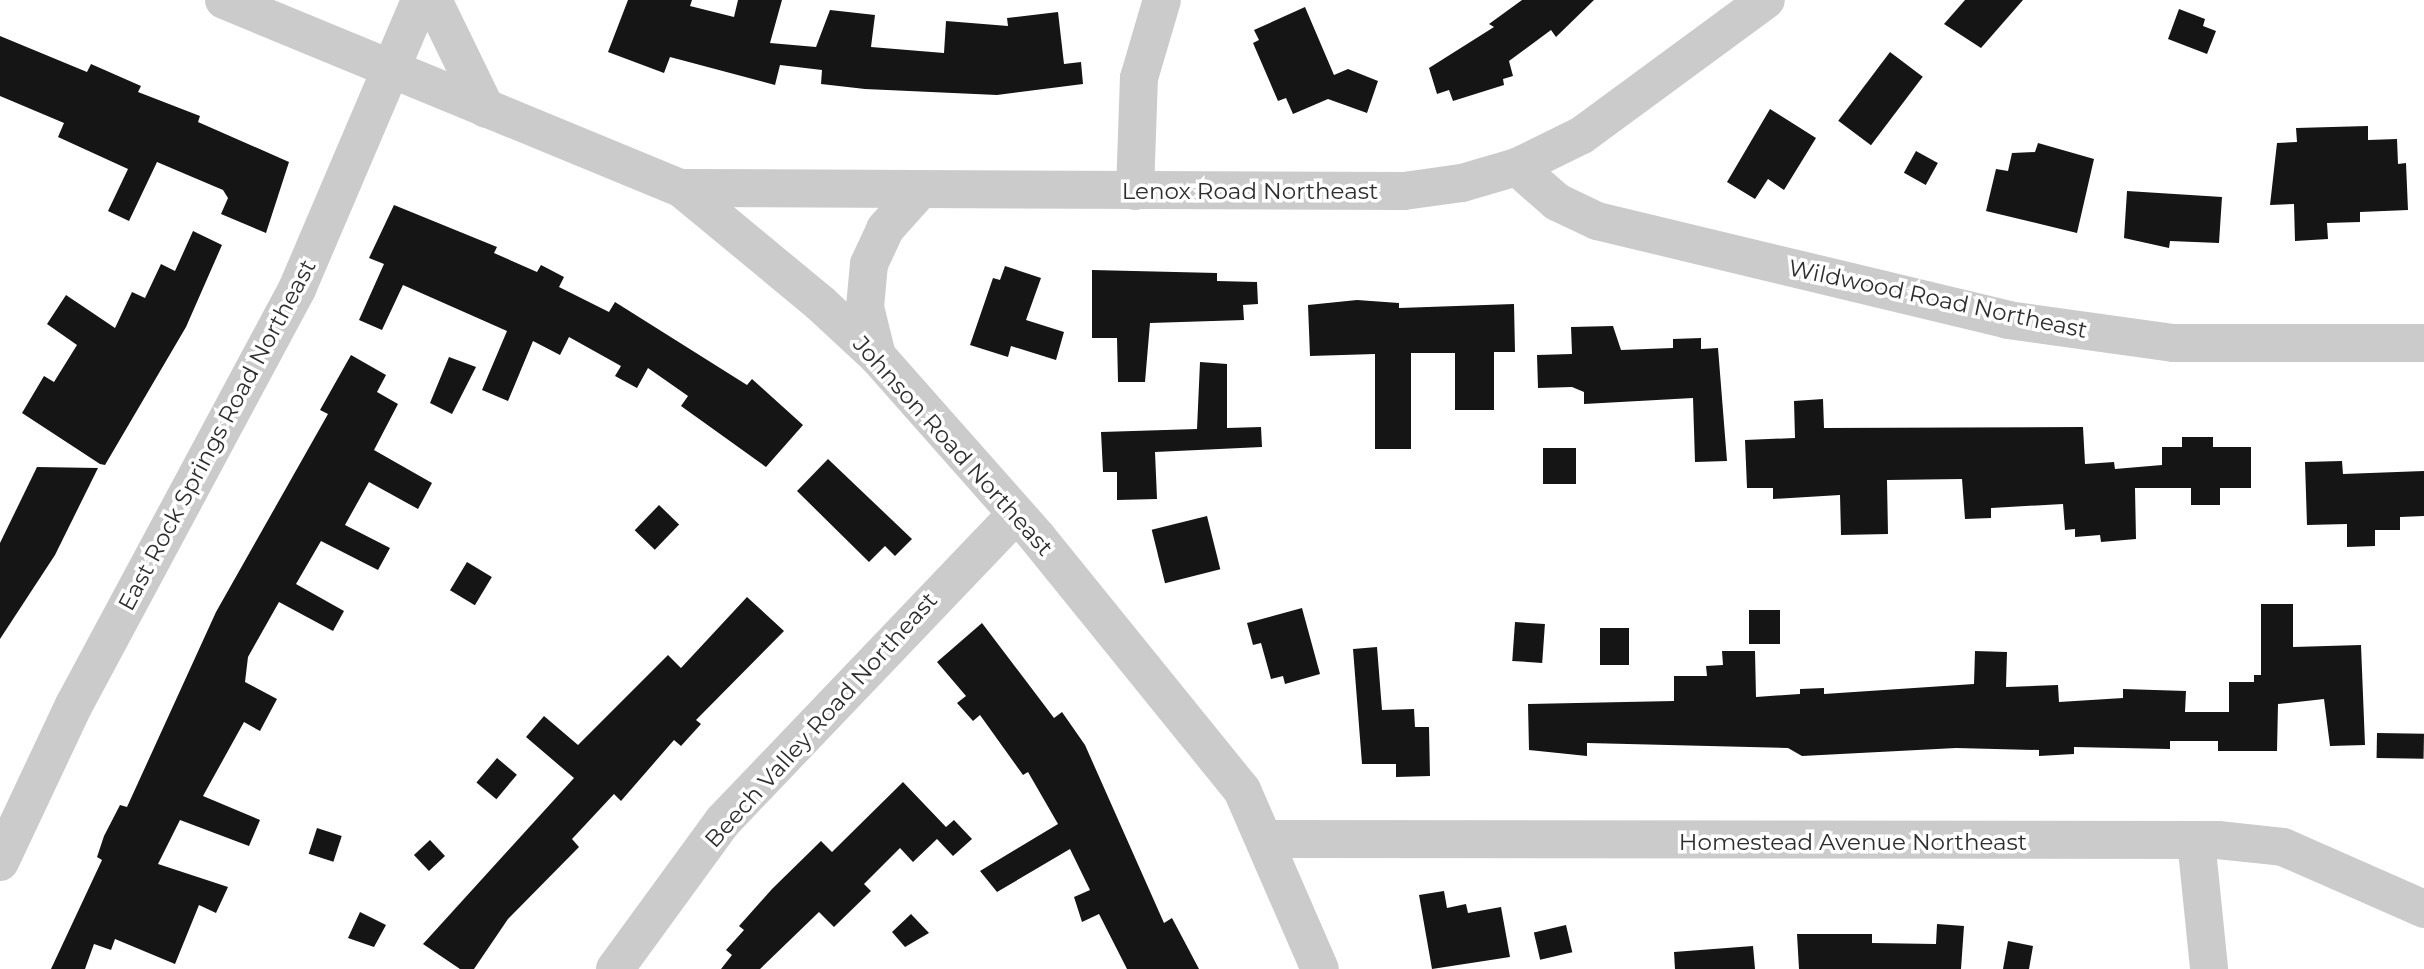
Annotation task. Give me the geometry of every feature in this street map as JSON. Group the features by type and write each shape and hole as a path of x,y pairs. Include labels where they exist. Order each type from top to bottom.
{"street":[{"name":"Johnson Road Northeast","path":"224,0 392,72 681,188 877,356 1242,790 1269,839 1320,969"},
{"name":"East Rock Springs Road Northeast","path":"0,862 74,705 297,289 392,72 420,0"},
{"path":"433,0 486,108"},
{"path":"1136,191 1139,78 1162,0"},
{"name":"Lenox Road Northeast","path":"681,188 1404,191 1517,167 1582,135 1766,0"},
{"name":"Wildwood Road Northeast","path":"1517,167 1557,202 1597,221 2008,320 2173,342 2424,343"},
{"path":"877,356 865,307 869,264 885,229 920,190"},
{"name":"Beech Valley Road Northeast","path":"615,969 723,821 1014,516"},
{"name":"Homestead Avenue Northeast","path":"1269,839 2196,840 2283,847 2424,909"},
{"path":"2196,840 2209,969"}],"building":[{"path":"628,0 692,0 690,6 734,17 738,0 782,0 770,43 816,47 830,10 875,15 871,47 944,53 946,21 1008,26 1007,18 1058,12 1064,64 1081,62 1083,84 997,95 865,89 821,84 822,70 780,65 775,85 670,57 664,73 608,52"},
{"path":"1522,0 1594,0 1556,37 1551,30 1509,61 1513,76 1503,79 1504,85 1453,101 1449,90 1437,94 1429,68 1494,27 1489,24"},
{"path":"1965,0 2023,0 1981,48 1944,24"},
{"path":"1305,7 1334,75 1348,69 1378,81 1367,113 1328,99 1293,114 1286,98 1278,101 1253,43 1259,40 1254,30"},
{"path":"2179,9 2205,19 2203,26 2216,31 2207,54 2168,39"},
{"path":"0,36 87,72 91,64 141,86 138,92 200,116 198,122 289,162 266,233 221,214 228,198 223,190 157,162 129,221 108,211 128,169 58,137 64,123 0,96"},
{"path":"1890,52 1923,77 1871,145 1838,121"},
{"path":"1770,109 1816,138 1784,190 1768,179 1755,199 1727,182"},
{"path":"2368,126 2368,140 2397,139 2398,164 2406,163 2408,210 2360,212 2360,222 2327,223 2328,239 2295,241 2294,204 2270,205 2277,143 2297,142 2296,128"},
{"path":"2038,143 2094,159 2077,233 1986,211 1996,169 2008,171 2012,153 2035,152"},
{"path":"1916,151 1938,163 1926,185 1904,173"},
{"path":"2127,191 2222,197 2219,243 2170,241 2169,248 2124,238"},
{"path":"394,205 497,247 494,253 537,272 541,265 564,277 559,287 609,312 615,302 747,385 752,379 803,425 766,467 681,406 688,396 648,368 637,388 615,376 621,366 569,337 560,355 533,341 508,401 482,390 507,331 403,285 382,330 359,320 384,264 369,258"},
{"path":"193,231 222,245 186,327 105,465 100,464 22,413 44,376 54,382 77,345 47,324 66,295 115,328 132,292 145,298 161,264 175,271"},
{"path":"1005,266 1041,278 1026,320 1064,332 1056,360 1011,346 1008,357 970,345 993,278 1000,280"},
{"path":"1092,270 1217,273 1217,281 1257,282 1258,304 1243,305 1244,320 1150,323 1145,382 1118,382 1117,338 1092,338"},
{"path":"1357,300 1399,303 1399,308 1514,304 1515,352 1494,352 1494,410 1455,410 1455,353 1411,353 1411,449 1375,449 1375,354 1310,356 1308,305"},
{"path":"1613,326 1621,350 1673,348 1673,339 1701,338 1701,349 1718,348 1727,461 1695,462 1693,398 1584,404 1584,392 1572,387 1538,388 1537,355 1572,354 1571,327"},
{"path":"351,355 386,375 377,392 398,404 374,450 432,483 418,509 369,482 345,525 390,548 378,570 321,541 296,584 344,611 333,631 279,602 248,657 245,682 277,699 260,731 244,722 203,796 260,820 249,846 180,820 158,864 228,887 216,913 199,905 175,964 115,939 111,950 94,944 85,969 51,969 102,860 97,857 104,836 120,805 127,807 216,612 328,414 320,410"},
{"path":"449,357 476,367 452,414 430,403"},
{"path":"1200,362 1227,364 1227,428 1261,427 1262,447 1155,452 1157,499 1117,500 1117,472 1103,472 1101,432 1197,429"},
{"path":"1823,399 1824,428 2083,427 2085,464 2114,462 2115,469 2162,465 2162,447 2182,447 2182,437 2213,437 2213,447 2251,447 2251,488 2220,488 2220,505 2191,505 2191,488 2135,488 2136,539 2101,542 2100,535 2075,537 2075,529 2065,530 2063,504 1991,508 1991,518 1965,519 1962,479 1887,480 1888,534 1841,535 1840,495 1773,499 1773,488 1747,488 1745,440 1795,438 1794,401"},
{"path":"1543,448 1576,448 1576,484 1543,484"},
{"path":"828,459 912,539 895,556 885,546 869,562 797,491"},
{"path":"2342,461 2343,474 2424,471 2424,516 2400,517 2400,530 2375,530 2375,546 2347,547 2347,524 2307,525 2305,462"},
{"path":"37,467 98,468 55,555 0,639 0,543"},
{"path":"659,505 679,524 655,550 635,530"},
{"path":"1207,516 1220,569 1165,583 1152,530"},
{"path":"467,562 492,577 475,605 450,590"},
{"path":"747,597 784,631 696,720 701,724 681,746 674,740 621,801 614,794 572,839 579,847 508,919 474,969 460,969 423,944 574,778 526,737 544,716 578,745 668,655 681,668"},
{"path":"2261,604 2293,604 2293,647 2361,645 2365,745 2330,746 2324,699 2278,704 2277,751 2218,751 2218,741 2170,741 2170,749 2074,747 2074,754 2039,756 2039,750 1956,748 1802,756 1788,748 1587,743 1587,756 1529,750 1528,704 1674,701 1674,676 1707,676 1706,666 1723,665 1722,651 1755,651 1756,697 1800,694 1800,689 1824,688 1824,694 1974,684 1975,651 2007,652 2006,687 2058,685 2059,702 2123,698 2123,689 2186,691 2185,712 2229,712 2229,682 2254,682 2254,675 2261,675"},
{"path":"1302,608 1320,674 1285,684 1283,676 1271,679 1261,643 1253,645 1247,623"},
{"path":"1749,610 1780,610 1780,644 1749,644"},
{"path":"1515,622 1545,624 1542,663 1512,661"},
{"path":"982,623 1054,718 1062,712 1085,745 1164,923 1172,918 1199,969 1127,969 1099,914 1082,922 1074,897 1090,890 1070,849 997,892 980,871 1058,824 1028,772 1023,775 980,715 973,721 957,703 966,696 937,662"},
{"path":"1600,628 1629,628 1629,665 1600,665"},
{"path":"1377,647 1382,710 1414,709 1415,727 1429,727 1430,776 1396,777 1396,764 1362,764 1353,649"},
{"path":"2377,733 2424,734 2424,759 2377,758"},
{"path":"497,758 517,775 496,799 476,783"},
{"path":"903,782 946,827 954,820 972,839 953,856 937,839 913,862 900,848 864,884 871,891 834,927 819,912 760,969 721,969 732,955 726,950 744,930 739,926 772,889 821,841 832,852"},
{"path":"317,828 342,836 333,862 309,854"},
{"path":"430,840 445,856 429,871 414,855"},
{"path":"1444,891 1447,908 1466,904 1468,913 1501,907 1510,957 1432,969 1419,895"},
{"path":"360,912 386,925 374,947 348,938"},
{"path":"911,914 929,933 905,947 892,932"},
{"path":"1937,924 1964,926 1961,969 1799,969 1797,934 1872,934 1872,943 1936,944"},
{"path":"1566,925 1572,952 1540,960 1534,932"},
{"path":"2008,941 2033,946 2029,969 2003,969"},
{"path":"1753,946 1755,969 1675,969 1674,952"}]}
